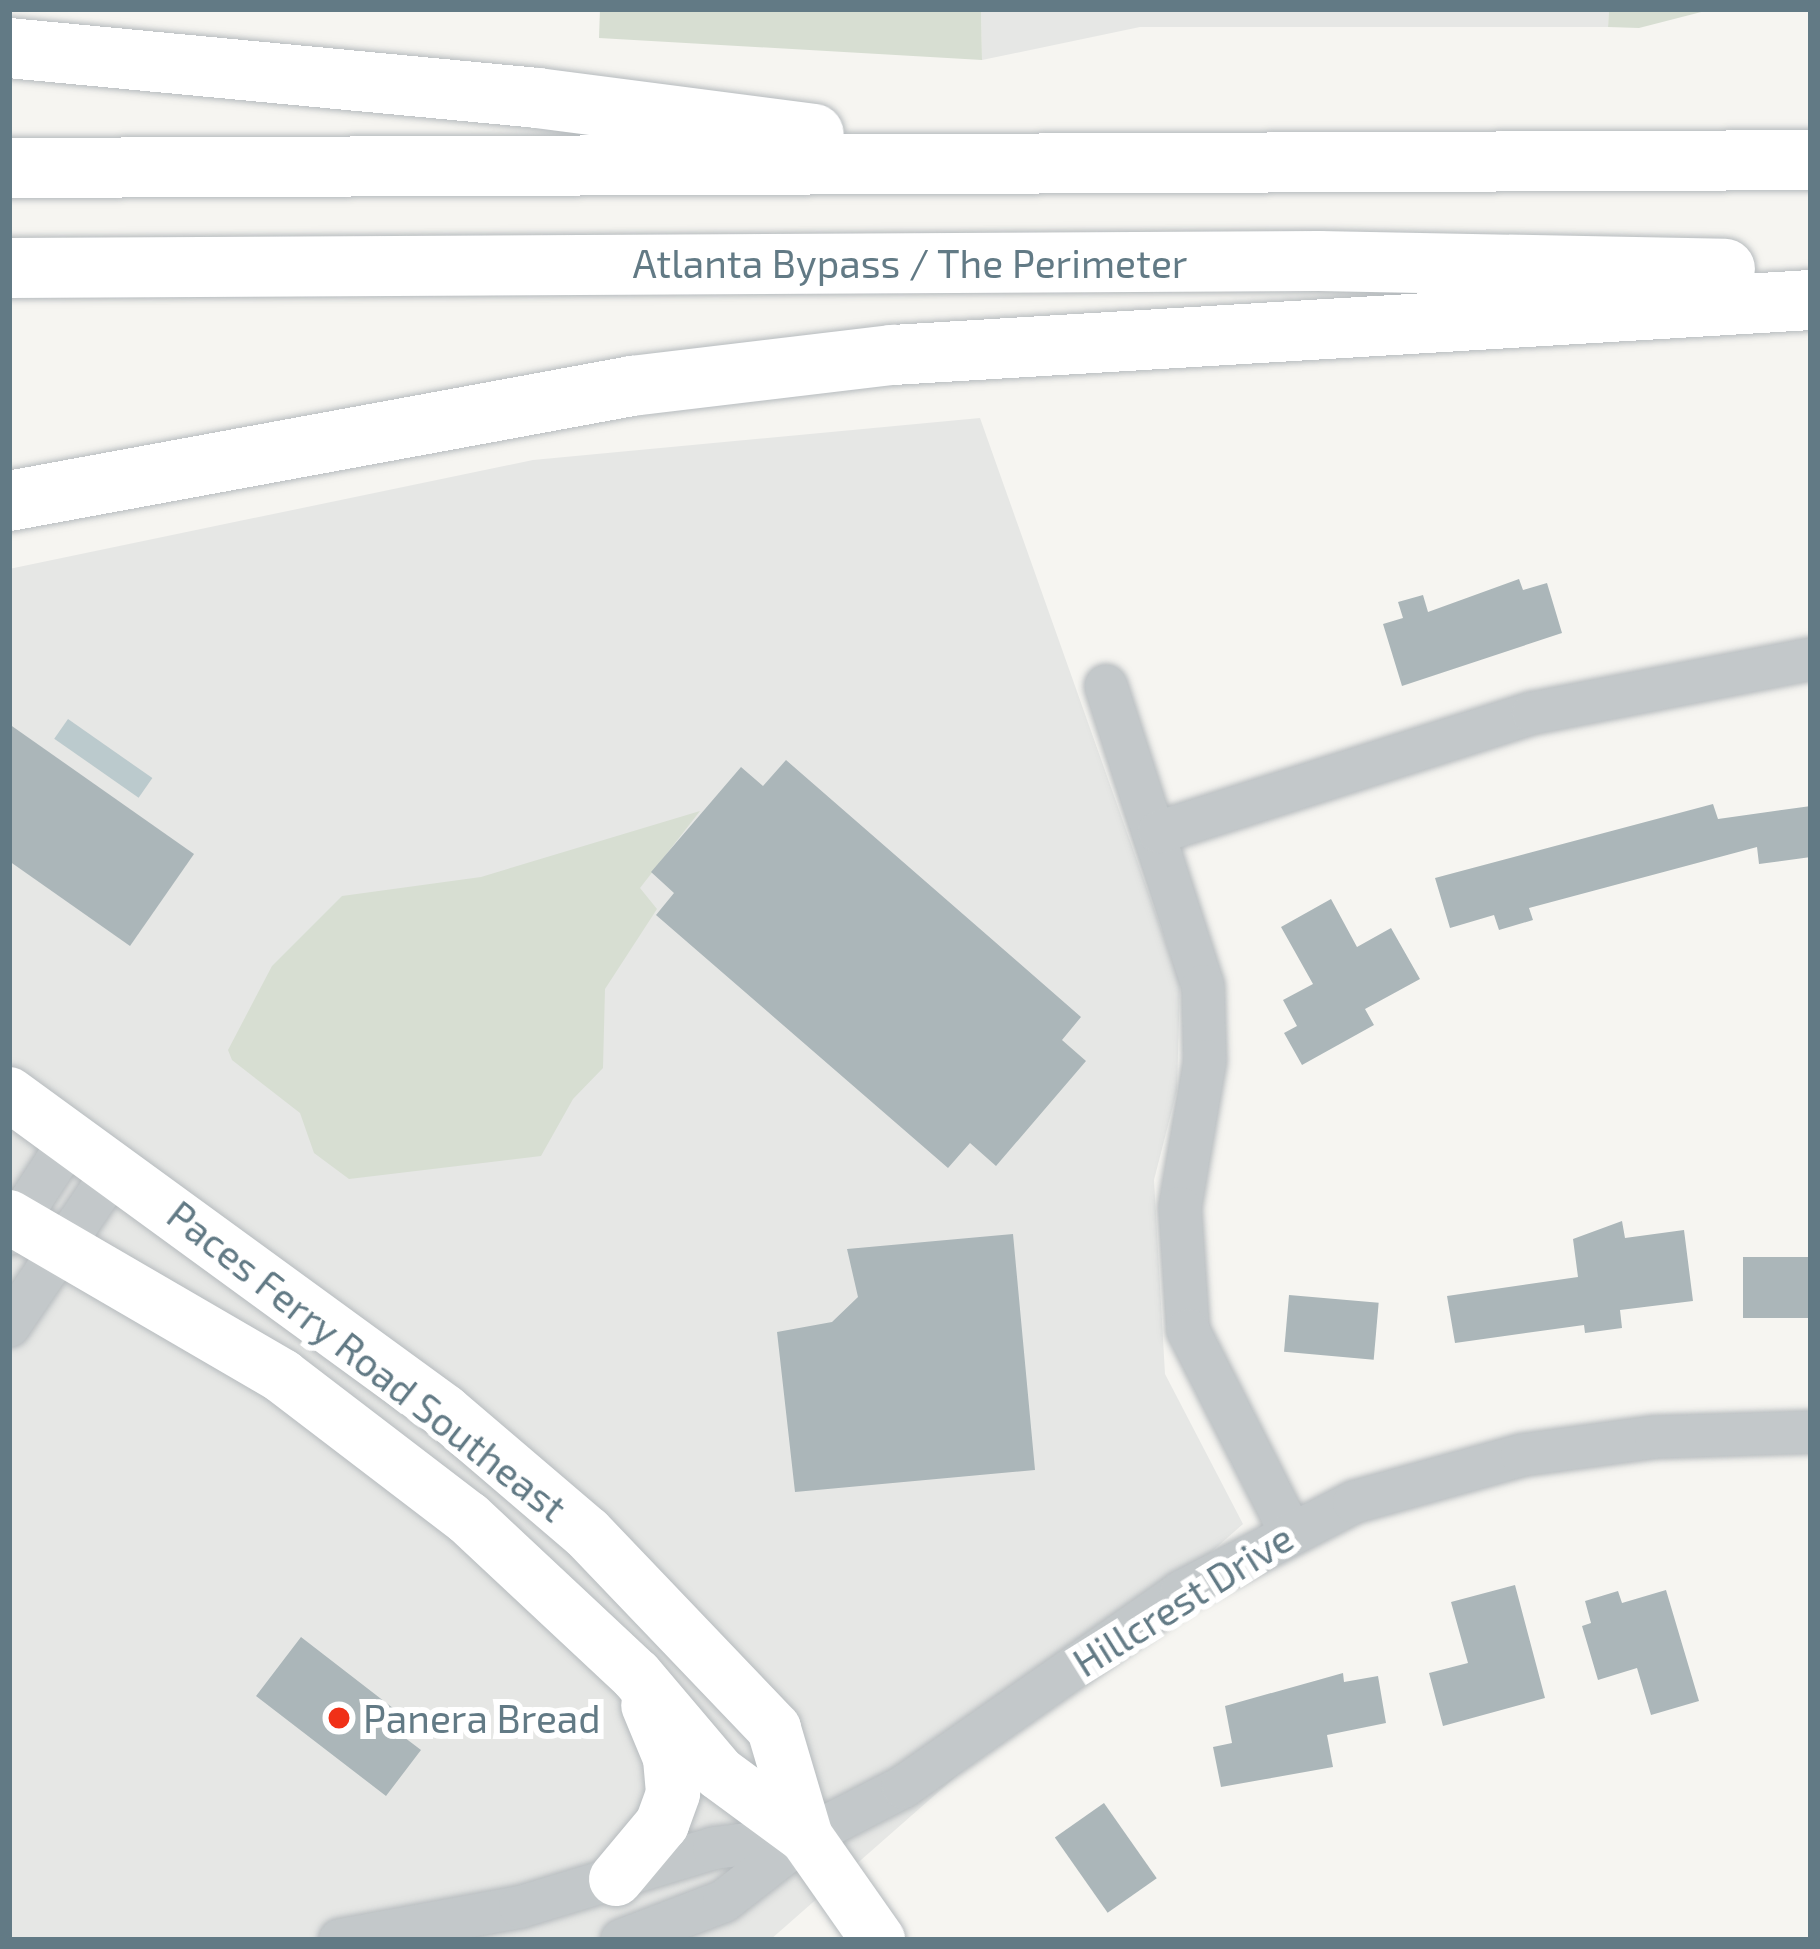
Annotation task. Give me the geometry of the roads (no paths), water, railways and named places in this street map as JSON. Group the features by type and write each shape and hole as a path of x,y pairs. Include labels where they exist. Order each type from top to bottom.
{"highway":[{"path":"9,48 538,98 1046,164"},
{"path":"9,168 1811,160"},
{"name":"Atlanta Bypass / The Perimeter","path":"9,268 1319,261 1811,270"},
{"path":"9,500 632,386 893,355 1811,300"}],"main road":[{"name":"Paces Ferry Road Southeast","path":"9,1094 444,1411 587,1533 774,1729 806,1837 878,1940"},
{"name":"Paces Ferry Road Southeast","path":"12,1224 64,1248 352,1424 468,1518 636,1675 719,1773 806,1837"},
{"path":"616,1879 644,1852 673,1792 670,1758 636,1675"}],"street":[{"path":"1159,832 1533,713 1811,659"},
{"path":"1106,686 1159,832 1203,986 1205,1061 1180,1208 1188,1330 1290,1531"},
{"path":"12,1224 71,1139"},
{"path":"9,1326 115,1169"},
{"name":"Hillcrest Drive","path":"806,1837 903,1787 1161,1605 1290,1531 1419,1481 1522,1455 1656,1437 1811,1432"},
{"path":"340,1940 520,1907 714,1848 806,1837"},
{"path":"622,1940 724,1900 806,1837"}],"place":[{"name":"Panera Bread","path":"339,1718"}]}
